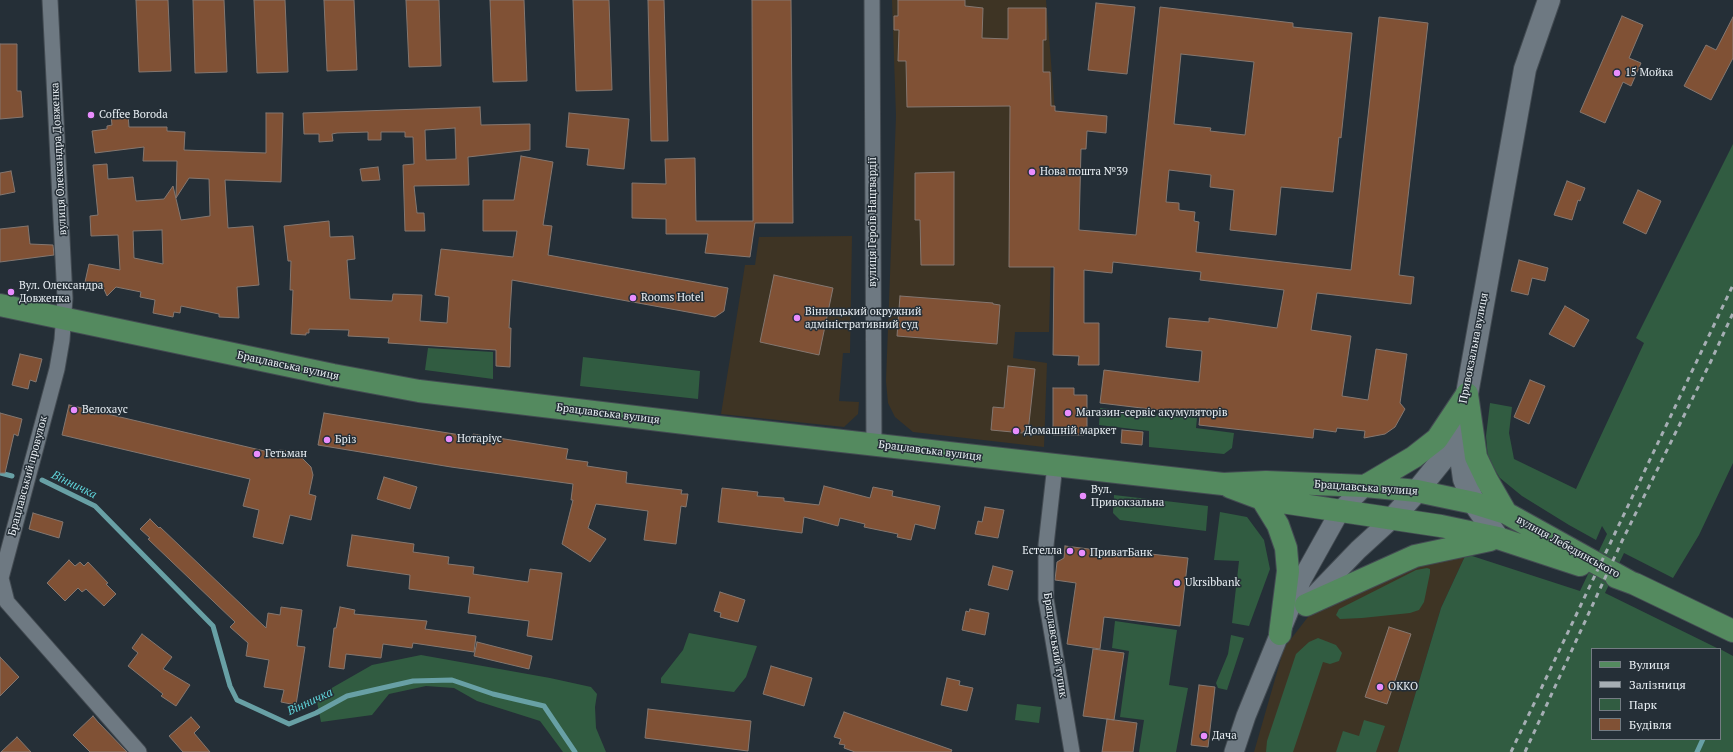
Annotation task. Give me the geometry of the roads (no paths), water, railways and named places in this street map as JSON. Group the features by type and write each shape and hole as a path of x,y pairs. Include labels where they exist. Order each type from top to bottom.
{"main road":[{"name":"Привокзальна вулиця","path":"1393,518 1446,455 1467,394 1526,69 1549,0"},
{"name":"Брацлавська вулиця","path":"0,305 333,375 419,391 1055,466 1223,484 1266,482 1365,486 1417,491 1474,502 1506,513"},
{"path":"1365,486 1414,457 1437,439 1467,394"},
{"path":"1306,605 1415,556 1498,538 1474,502 1464,479 1461,458 1467,394"},
{"path":"1467,394 1476,457 1506,513"},
{"name":"Брацлавська вулиця","path":"1223,484 1262,499 1393,518 1498,538"},
{"path":"1262,499 1278,525 1286,548 1288,571 1280,634"},
{"name":"вулиця Лебединського","path":"1506,513 1630,582 1733,631"},
{"name":"вулиця Лебединського","path":"1498,538 1630,582"}],"street":[{"name":"вулиця Олександра Довженка","path":"50,0 65,298 64,319"},
{"name":"вулиця Героїв Нацгвардії","path":"872,0 874,444"},
{"name":"Брацлавський провулок","path":"64,319 57,368 2,578 7,602 139,752"},
{"name":"Брацлавський тупик","path":"1055,466 1046,545 1046,599 1072,752"},
{"name":"Привокзальна вулиця","path":"1234,752 1246,716 1302,579 1340,511 1365,486"},
{"name":"Привокзальна вулиця","path":"1280,634 1358,550 1393,518"}],"waterway":[{"name":"Вінничка","path":"0,473 12,476"},
{"name":"Вінничка","path":"42,480 95,506 213,626 230,686 237,700 289,724 316,713 347,696 413,681 452,680 493,694 544,706 575,752"},
{"path":"1697,752 1703,740"}],"railway":[{"path":"1511,752 1733,285"},
{"path":"1525,752 1622,541 1711,361 1733,313"}],"place":[{"name":"15 Мойка","path":"1617,73"},
{"name":"Coffee Boroda","path":"91,115"},
{"name":"Нова пошта №39","path":"1032,172"},
{"name":"Вул. Олександра Довженка","path":"11,292"},
{"name":"Rooms Hotel","path":"633,298"},
{"name":"Вінницький окружний адміністративний суд","path":"797,318"},
{"name":"Велохаус","path":"74,410"},
{"name":"Магазин-сервіс акумуляторів","path":"1068,413"},
{"name":"Домашній маркет","path":"1016,431"},
{"name":"Нотаріус","path":"449,439"},
{"name":"Бріз","path":"327,440"},
{"name":"Гетьман","path":"257,454"},
{"name":"Вул. Привокзальна","path":"1083,496"},
{"name":"Естелла","path":"1070,551"},
{"name":"ПриватБанк","path":"1082,553"},
{"name":"Ukrsibbank","path":"1177,583"},
{"name":"ОККО","path":"1380,687"},
{"name":"Дача","path":"1204,736"}]}
